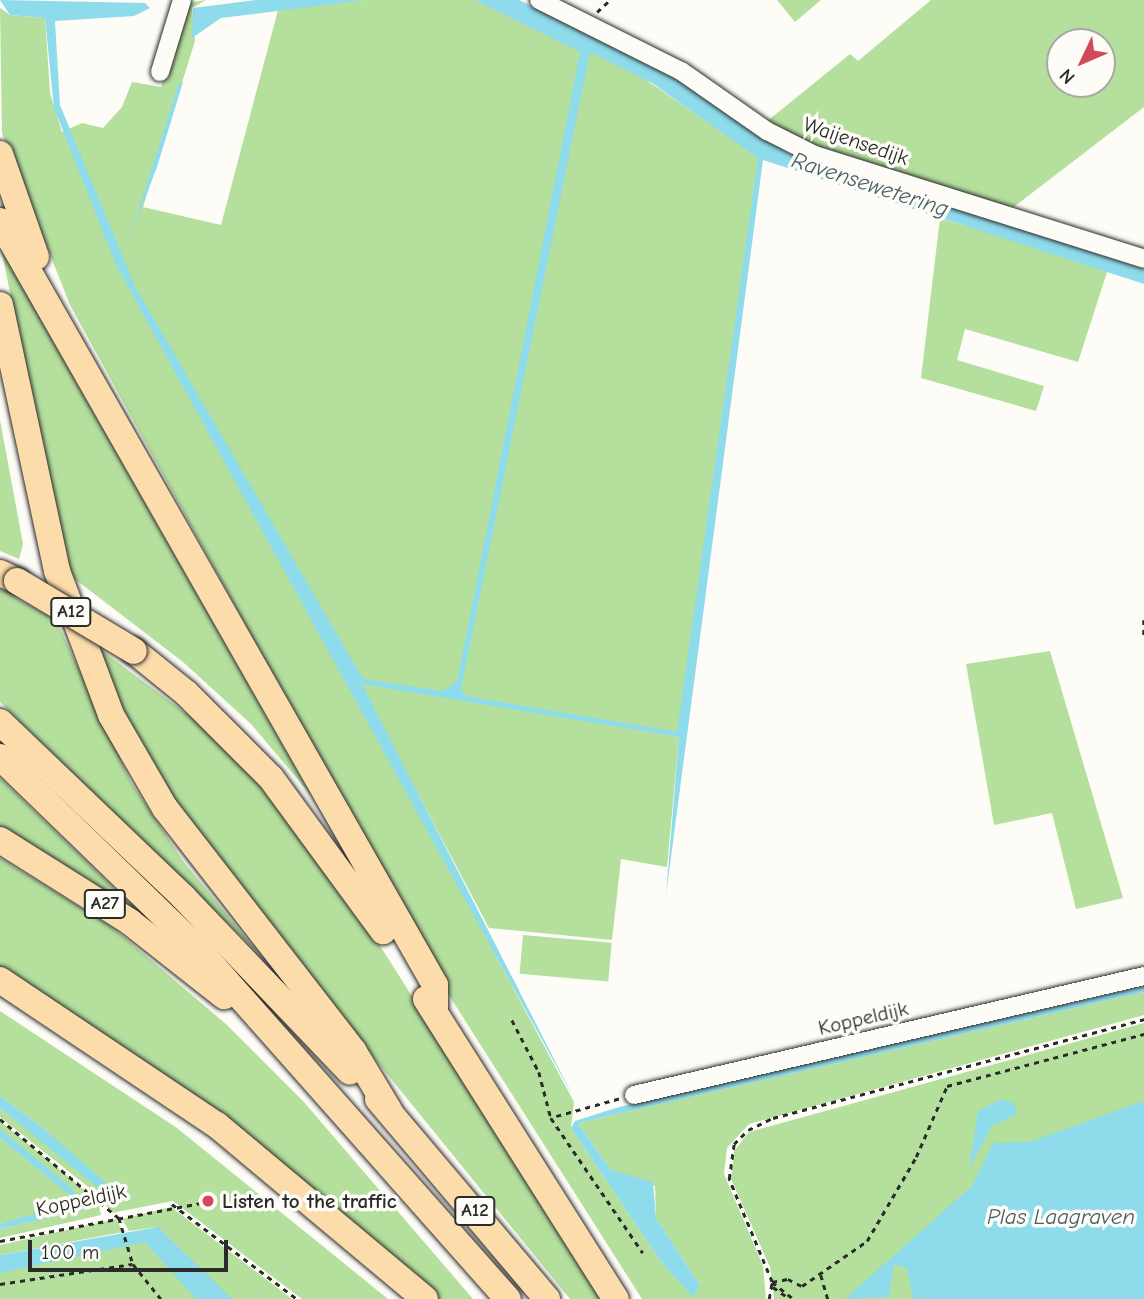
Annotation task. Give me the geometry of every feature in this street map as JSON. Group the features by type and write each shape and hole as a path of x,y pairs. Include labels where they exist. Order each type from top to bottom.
{"highway":[{"name":"A12","path":"0,154 75,352"},
{"name":"A12","path":"0,221 435,985 435,1013"},
{"name":"A12","path":"0,305 57,571 111,715 172,819 354,1052 389,1110"},
{"name":"A12","path":"8,577 134,651 225,729 290,800 435,1013 616,1299"},
{"name":"A12","path":"0,722 184,898 389,1110 547,1299"},
{"name":"A12","path":"0,757 199,950 288,1047 508,1299"},
{"name":"A27","path":"0,840 130,922 288,1047"},
{"path":"0,980 172,1093 276,1171 425,1299"},
{"path":"0,997 107,1063 172,1093"}],"street":[{"path":"160,72 182,0"},
{"name":"Waijensedijk","path":"539,0 586,21 681,71 767,131 815,155 1144,258"},
{"name":"Koppeldijk","path":"634,1095 1144,976"}],"path":[{"path":"586,21 610,0"},
{"path":"1144,620 1144,638"},
{"path":"792,1299 772,1284 729,1179 734,1144 748,1130 786,1114 1144,1019"},
{"path":"512,1020 539,1072 551,1118 643,1253"},
{"path":"772,1284 788,1279 802,1286 821,1274 879,1226 947,1086 1144,1034"},
{"path":"551,1118 634,1095"},
{"path":"0,1119 124,1227 133,1264 161,1299"},
{"name":"Koppeldijk","path":"0,1241 172,1204 202,1203"},
{"path":"172,1204 297,1299"},
{"path":"0,1284 133,1264"},
{"path":"821,1274 828,1299"},
{"path":"769,1299 772,1284"}],"green space":[{"path":"206,0 192,8 195,41 143,207 221,225 278,10 365,0 475,0 498,9 630,69 759,157 684,735 349,680 574,1102 571,1128 662,1263 700,1285 656,1218 655,1186 611,1170 578,1123 1144,992 1144,1015 749,1124 727,1148 724,1174 763,1266 766,1299 642,1299 447,992 70,305 2,133 0,8 10,15 45,18 50,93 62,132 82,123 103,128 122,107 132,82 161,87 187,3"},
{"path":"777,0 821,0 795,22"},
{"path":"931,0 1144,0 1144,107 1011,209 813,148 765,123 850,54 858,61"},
{"path":"940,218 1108,269 1078,362 965,329 957,360 1044,386 1036,411 921,378"},
{"path":"0,243 311,795 251,724 183,662 67,573"},
{"path":"0,420 23,544 19,559 0,551"},
{"path":"0,589 56,620 131,782 183,861 260,955 0,702"},
{"path":"88,640 232,748 355,906 603,1299 570,1299 353,1032 154,774"},
{"path":"1050,651 1123,898 1076,909 1052,813 994,825 966,664"},
{"path":"365,682 679,737 667,867 621,859 612,940 489,928 361,686"},
{"path":"0,778 153,926 0,834"},
{"path":"0,858 112,927 227,1025 303,1101 473,1299 437,1299 0,972"},
{"path":"523,935 612,943 608,982 520,974"},
{"path":"0,1011 177,1128 388,1299 302,1299 173,1201 111,1213 101,1197 0,1117 0,1108 114,1196 43,1128 0,1096"},
{"path":"1144,1023 1144,1299 774,1299 770,1267 731,1179 734,1151 749,1132"},
{"path":"0,1121 98,1201 101,1215 0,1238 0,1229 89,1208 0,1129"},
{"path":"0,1138 76,1199 74,1206 0,1224"},
{"path":"171,1207 292,1299 0,1299 0,1273 158,1227 129,1231 122,1219"},
{"path":"116,1219 123,1232 0,1255 0,1245"}],"water":[{"name":"Ravensewetering","path":"0,0 145,3 150,8 134,16 55,21 60,105 135,286 363,679 442,691 457,682 580,52 475,0 519,0 662,69 788,153 1144,269 1144,284 763,160 666,895 679,737 362,684 574,1098 116,265 54,108 45,18 10,15","holes":["590,52 652,83 758,158 677,732 466,696 461,689"]},
{"path":"256,0 365,0 221,18 192,38 193,8"},
{"path":"183,82 157,167 129,240 179,83"},
{"path":"1144,986 1144,992 578,1123 611,1170 653,1182 656,1218 700,1285 693,1297 662,1263 571,1128 575,1121 619,1107"},
{"path":"0,1096 43,1128 119,1194 112,1199 0,1108"},
{"path":"1002,1099 1014,1103 1017,1114 992,1126 969,1169 978,1111"},
{"name":"Plas Laagraven","path":"1144,1101 1144,1299 913,1299 907,1268 894,1264 889,1297 845,1299 972,1186 993,1143 1030,1142"},
{"path":"0,1129 66,1183 90,1208 0,1229 0,1224 77,1201 0,1138"},
{"path":"158,1227 232,1299 196,1299 145,1242 0,1273 0,1255"}],"place":[{"name":"Listen to the traffic","path":"208,1201"}]}
